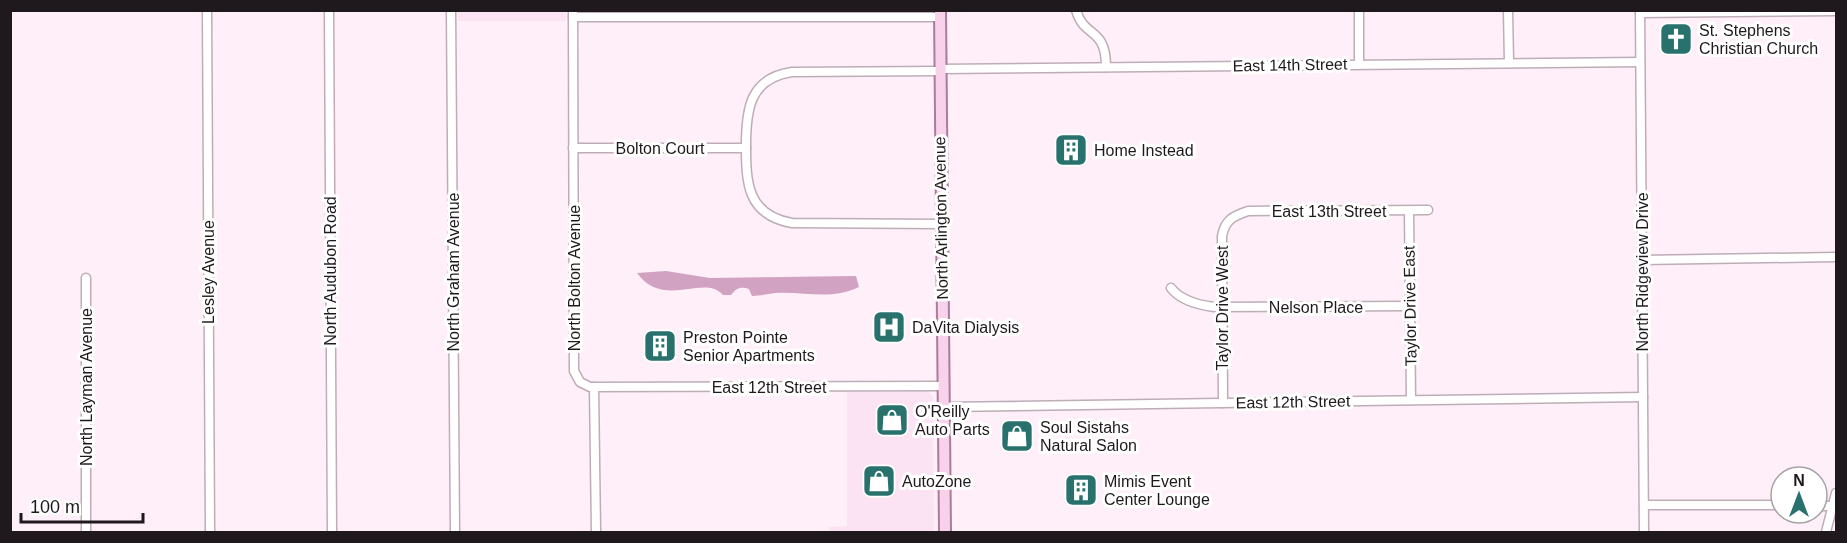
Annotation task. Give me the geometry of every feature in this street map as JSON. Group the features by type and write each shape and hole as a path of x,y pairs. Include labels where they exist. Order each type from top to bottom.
{"main road":[{"name":"North Arlington Avenue","path":"940,14 945,532"}],"street":[{"name":"Lesley Avenue","path":"207,10 210,532"},
{"name":"North Audubon Road","path":"329,10 332,532"},
{"name":"North Graham Avenue","path":"451,10 455,532"},
{"path":"1076,10 1082,24 1097,35 1102,43 1106,67"},
{"path":"1359,10 1359,64"},
{"path":"1508,10 1509,63"},
{"path":"1640,12 1836,10"},
{"name":"North Ridgeview Drive","path":"1640,12 1644,532"},
{"path":"573,14 940,14"},
{"name":"North Bolton Avenue","path":"573,14 574,371 582,384 594,387"},
{"name":"East 14th Street","path":"941,224 792,223 778,220 762,210 751,195 746,177 746,118 750,104 759,88 774,77 792,72 1640,62"},
{"name":"Bolton Court","path":"573,148 746,148"},
{"name":"East 13th Street","path":"1232,217 1248,211 1428,210"},
{"name":"Taylor Drive East","path":"1408,211 1411,400"},
{"name":"Taylor Drive West","path":"1222,403 1222,234 1232,217"},
{"path":"1642,260 1836,257"},
{"name":"North Layman Avenue","path":"86,278 86,532"},
{"name":"Nelson Place","path":"1171,288 1184,299 1222,308 1410,306"},
{"name":"East 12th Street","path":"594,387 943,386"},
{"path":"594,387 596,532"},
{"name":"East 12th Street","path":"944,407 1643,397"},
{"path":"1826,532 1836,493"},
{"path":"1644,505 1769,506"}],"shaded area":[{"path":"458,11 566,11 566,21 458,21"},
{"path":"666,271 710,278 856,276 859,287 827,295 775,293 752,296 749,289 741,288 731,295 723,295 715,289 705,287 659,289 648,284 637,273"},
{"path":"928,391 933,397 934,532 829,532 829,527 847,526 847,392"}],"place":[{"name":"St. Stephens Christian Church","path":"1676,39"},
{"name":"Home Instead","path":"1071,150"},
{"name":"DaVita Dialysis","path":"889,327"},
{"name":"Preston Pointe Senior Apartments","path":"660,346"},
{"name":"O'Reilly Auto Parts","path":"892,420"},
{"name":"Soul Sistahs Natural Salon","path":"1017,436"},
{"name":"AutoZone","path":"879,481"},
{"name":"Mimis Event Center Lounge","path":"1081,490"}]}
